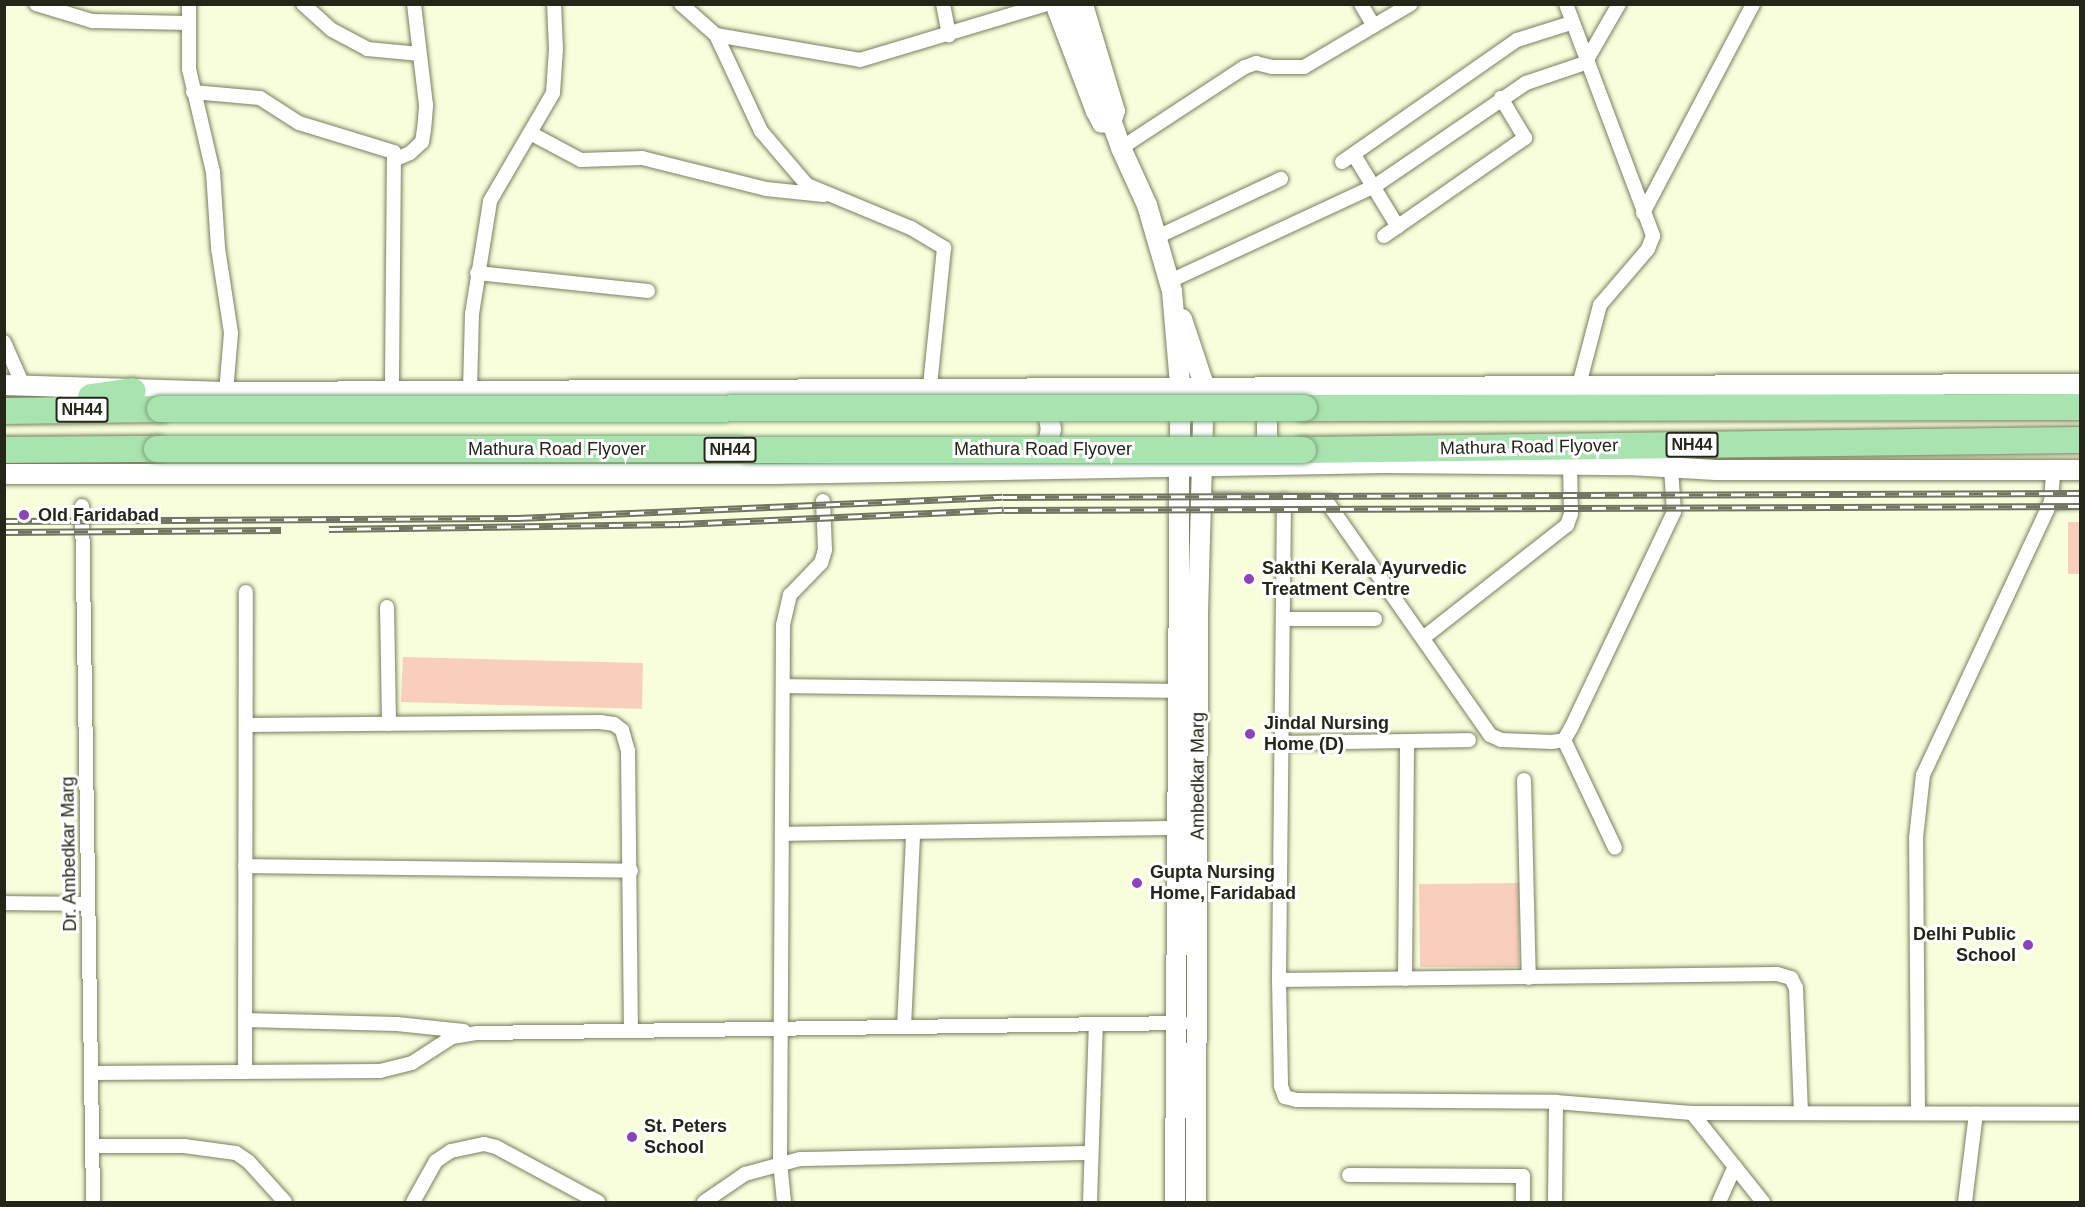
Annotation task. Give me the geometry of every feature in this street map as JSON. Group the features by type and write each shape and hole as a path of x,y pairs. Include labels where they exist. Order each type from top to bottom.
{"highway":[{"path":"4,410 133,391"},
{"name":"NH44","path":"4,410 2080,407"},
{"name":"Mathura Road Flyover","path":"4,450 1303,450 2080,440"}],"main road":[{"path":"1070,4 1113,128 1157,237 1171,286"},
{"name":"Ambedkar Marg","path":"1171,286 1204,385 1196,1203"},
{"name":"Ambedkar Marg","path":"1171,286 1180,385 1176,1203"},
{"path":"14,385 79,385 133,391 226,392 1180,385 2080,384"},
{"path":"1029,469 1048,444 1051,429 1048,413 1030,386"},
{"path":"1290,465 1274,454 1267,436 1267,418 1276,400 1292,386"},
{"path":"4,474 774,474 1178,467 1351,471 1385,464"},
{"path":"1203,469 1290,465 1570,464 1671,468 2080,470"}],"street":[{"path":"36,4 92,21 188,23"},
{"path":"189,4 188,23 193,92 213,172 219,248 231,333 226,392"},
{"path":"303,4 332,30 367,49 420,54"},
{"path":"396,159 410,153 422,142 424,130 420,54 414,4"},
{"path":"470,390 472,314 490,201 532,134 553,93 556,49 554,4"},
{"path":"681,4 717,35 761,131 795,173 825,195"},
{"path":"943,4 949,35"},
{"path":"717,35 860,60 1049,4 1096,119 1100,125 1113,128 1118,111 1086,4"},
{"path":"1361,4 1372,25"},
{"path":"1121,148 1245,67 1256,63 1272,68 1304,67 1411,4"},
{"path":"1566,4 1585,63 1653,236 1648,249 1600,305 1579,385"},
{"path":"1171,286 1375,186 1526,82 1585,63 1619,4"},
{"path":"1643,213 1753,4"},
{"path":"1398,227 1375,186 1348,159 1516,40 1571,23"},
{"path":"193,92 260,98 299,123 389,148 396,159 392,389"},
{"path":"1384,236 1525,138 1501,98"},
{"path":"532,134 581,160 642,158 766,189 825,195 911,228 944,248 930,387"},
{"path":"1157,237 1281,179"},
{"path":"477,273 648,291"},
{"path":"4,342 14,385"},
{"path":"1423,638 1567,525 1571,514 1570,464"},
{"path":"1564,740 1674,512 1671,468"},
{"path":"1918,1113 1916,838 1923,776 2051,502 2053,470"},
{"path":"1202,500 1328,502 1494,739 1564,740"},
{"path":"1284,500 1279,980 1281,1086 1285,1097 1556,1102 1692,1113 2080,1114"},
{"path":"784,1203 780,1162 785,606 821,563 825,550 823,501"},
{"path":"2051,502 2080,501"},
{"name":"Dr. Ambedkar Marg","path":"82,506 93,1203"},
{"path":"245,1072 246,592"},
{"path":"387,607 389,724"},
{"path":"1283,619 1375,619"},
{"path":"783,686 1179,691"},
{"path":"246,725 614,724 622,730 628,751 631,1031"},
{"path":"1282,743 1469,740"},
{"path":"1564,740 1615,848"},
{"path":"1405,979 1407,741"},
{"path":"1524,780 1529,978"},
{"path":"782,834 1177,828"},
{"path":"904,1028 913,832"},
{"path":"245,866 631,871"},
{"path":"4,903 88,904"},
{"path":"1279,980 1777,974 1791,978 1796,988 1801,1113"},
{"path":"245,1020 397,1024 478,1033 1198,1023"},
{"path":"1090,1203 1096,1024"},
{"path":"91,1073 380,1071 412,1063 452,1037 478,1033"},
{"path":"1555,1203 1556,1102"},
{"path":"1692,1113 1763,1203"},
{"path":"1965,1203 1976,1114"},
{"path":"413,1203 436,1161 451,1151 484,1144 496,1147 598,1203"},
{"path":"92,1146 184,1146 236,1153 248,1161 285,1203"},
{"path":"704,1203 745,1174 780,1162 1091,1153"},
{"path":"1719,1203 1735,1166"},
{"path":"1349,1175 1523,1176 1523,1203"}],"shaded area":[{"path":"2068,522 2080,522 2080,574 2068,574"},
{"path":"403,657 643,663 642,709 401,702"},
{"path":"1519,883 1519,967 1420,967 1419,884"}],"railway":[{"path":"4,521 518,518 1003,497 2080,493"},
{"path":"329,529 680,524 1004,510 2080,506"},
{"path":"4,532 281,530"}],"place":[{"name":"Old Faridabad","path":"24,515"},
{"name":"Sakthi Kerala Ayurvedic Treatment Centre","path":"1249,579"},
{"name":"Jindal Nursing Home (D)","path":"1250,734"},
{"name":"Gupta Nursing Home, Faridabad","path":"1137,883"},
{"name":"Delhi Public School","path":"2028,945"},
{"name":"St. Peters School","path":"632,1137"}]}
